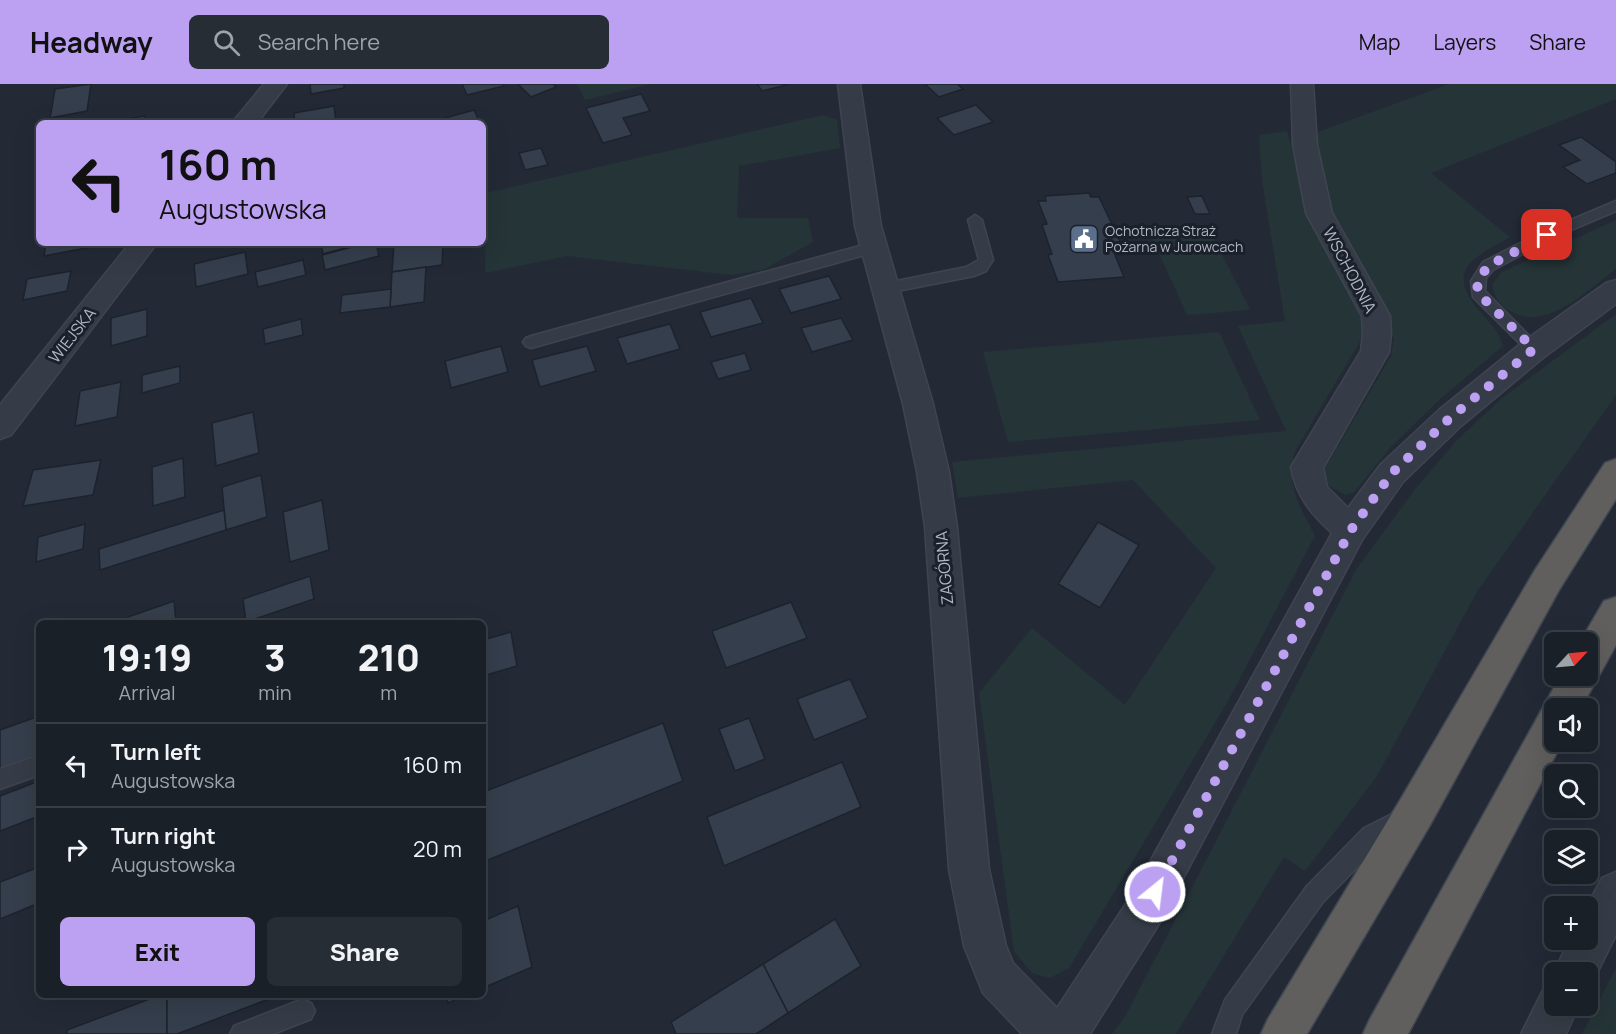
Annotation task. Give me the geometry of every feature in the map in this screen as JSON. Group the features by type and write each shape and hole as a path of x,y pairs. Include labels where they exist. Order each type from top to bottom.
{"highway":[{"path":"1283,1034 1416,811 1547,580 1616,472"},
{"path":"1598,644 1616,612"},
{"path":"1385,1034 1544,740"}],"street":[{"path":"246,120 276,84"},
{"name":"ZAGÓRNA","path":"849,84 868,226 918,404 933,472 942,537 969,869 985,946 998,978 1022,1005 1054,1034"},
{"name":"WSCHODNIA","path":"1302,84 1305,145 1319,213 1376,316 1375,352 1307,467 1309,484 1317,500 1351,530"},
{"name":"WIEJSKA","path":"0,427 142,246"},
{"path":"1065,1034 1145,910 1351,530 1392,473 1450,418 1534,349 1616,290"},
{"path":"1580,962 1616,892"},
{"path":"1543,1034 1552,1016"}],"lane":[{"path":"1534,349 1478,293 1477,282 1480,274 1488,266 1547,235 1616,206"},
{"path":"887,288 969,272 981,267 986,260 975,220"},
{"path":"531,342 874,247"},
{"path":"0,779 36,766"},
{"path":"1224,1034 1233,1008 1315,894 1372,836 1416,811"},
{"path":"242,1034 303,1011"}],"shaded area":[{"path":"577,84 651,84 585,100"},
{"path":"1449,84 1616,84 1616,99 1431,173 1510,237 1469,264 1464,282 1468,294 1495,330 1503,346 1440,399 1390,448 1354,492 1346,495 1327,485 1323,472 1391,356 1394,339 1382,307 1333,216 1315,133"},
{"path":"823,115 837,120 840,148 739,166 737,218 808,218 813,242 763,270 731,275 567,256 485,273 486,193"},
{"path":"1287,131 1308,212 1362,320 1362,338 1294,453 1293,487 1299,505 1315,536 1228,701 1069,968 1050,978 1032,973 1014,951 979,693 1032,628 1125,705 1216,568 1133,480 958,498 952,462 1286,431 1238,326 1285,321 1262,180 1259,135"},
{"path":"1616,220 1616,269 1580,297 1552,313 1538,317 1523,316 1510,311 1498,300 1492,285 1502,272"},
{"path":"1208,227 1250,310 1187,315 1149,231"},
{"path":"1616,314 1616,395 1478,590 1377,776 1305,871 1284,857 1176,1034 1112,1034 1125,1017 1356,570 1415,489 1458,439 1501,399"},
{"path":"1219,332 1260,420 1008,442 983,352"},
{"path":"1616,968 1616,1034 1582,1034 1591,1016 1598,1016 1598,1003"}],"building":[{"path":"91,84 87,111 50,118 55,89"},
{"path":"310,84 344,84 344,88 311,94"},
{"path":"462,84 503,84 504,86 467,95"},
{"path":"518,84 553,84 556,87 531,97"},
{"path":"757,84 790,84 762,91"},
{"path":"925,84 957,84 963,89 939,97"},
{"path":"641,94 650,111 623,118 632,135 603,143 586,108"},
{"path":"976,105 993,122 954,135 937,118"},
{"path":"334,106 336,120 295,120 294,113"},
{"path":"474,110 479,120 438,120"},
{"path":"145,116 144,120 122,120"},
{"path":"1581,137 1616,162 1616,173 1587,184 1563,167 1580,160 1559,145"},
{"path":"541,148 548,165 525,170 519,153"},
{"name":"Ochotnicza Straż Pożarna w Jurowcach","path":"1089,193 1091,197 1099,197 1126,254 1115,255 1124,277 1058,282 1048,255 1052,254 1042,225 1047,224 1038,201 1046,201 1045,196"},
{"path":"1202,196 1210,214 1195,214 1187,197"},
{"path":"46,246 91,246 91,247 44,256"},
{"path":"321,246 353,246 323,254"},
{"path":"356,246 377,246 379,256 325,270 322,255"},
{"path":"394,246 443,246 442,265 392,272"},
{"path":"245,252 248,274 196,287 194,264"},
{"path":"303,260 306,275 258,287 255,272"},
{"path":"426,267 424,302 390,307 392,272"},
{"path":"71,271 67,291 23,300 27,279"},
{"path":"829,276 841,299 791,313 779,289"},
{"path":"391,289 390,307 340,313 342,295"},
{"path":"751,298 763,323 711,337 700,312"},
{"path":"147,309 147,336 111,346 111,318"},
{"path":"841,318 853,340 812,352 801,328"},
{"path":"301,319 303,335 265,344 263,329"},
{"path":"670,324 680,349 627,364 617,338"},
{"path":"501,346 508,372 451,388 445,361"},
{"path":"587,346 596,371 540,387 532,360"},
{"path":"745,353 751,370 718,379 711,362"},
{"path":"180,366 180,383 142,393 142,375"},
{"path":"121,382 117,417 75,426 80,391"},
{"path":"253,412 259,453 216,466 212,423"},
{"path":"183,458 185,497 153,506 152,467"},
{"path":"101,460 93,495 23,506 33,470"},
{"path":"261,475 267,517 226,530 222,487"},
{"path":"322,500 329,550 290,562 283,512"},
{"path":"224,510 226,530 100,570 99,549"},
{"path":"1098,522 1139,545 1100,608 1058,584"},
{"path":"85,524 83,549 36,562 38,537"},
{"path":"310,576 314,599 252,620 246,620 243,599"},
{"path":"174,601 176,620 129,620 128,617"},
{"path":"791,602 807,638 726,668 712,631"},
{"path":"511,632 517,666 486,675 486,639"},
{"path":"850,679 868,718 814,740 797,699"},
{"path":"36,717 36,755 0,769 0,730"},
{"path":"749,718 765,759 735,771 719,729"},
{"path":"663,723 683,781 486,861 486,791"},
{"path":"842,762 861,807 724,866 707,817"},
{"path":"36,782 36,817 0,831 0,796"},
{"path":"36,868 36,904 0,919 0,882"},
{"path":"518,906 532,967 486,987 486,920"},
{"path":"835,919 861,966 788,1013 763,964"},
{"path":"763,964 788,1013 756,1034 676,1034 671,1022"},
{"path":"152,998 167,998 167,1034 67,1034 67,1030"},
{"path":"167,998 272,998 177,1034 167,1034"},
{"path":"447,998 460,998 448,1003"}],"place":[{"name":"Ochotnicza Straż Pożarna w Jurowcach","path":"1084,239"}],"route":[{"path":"1155,892 1351,530 1392,473 1450,418 1534,349 1478,293 1477,282 1480,274 1488,266 1547,235"}]}
